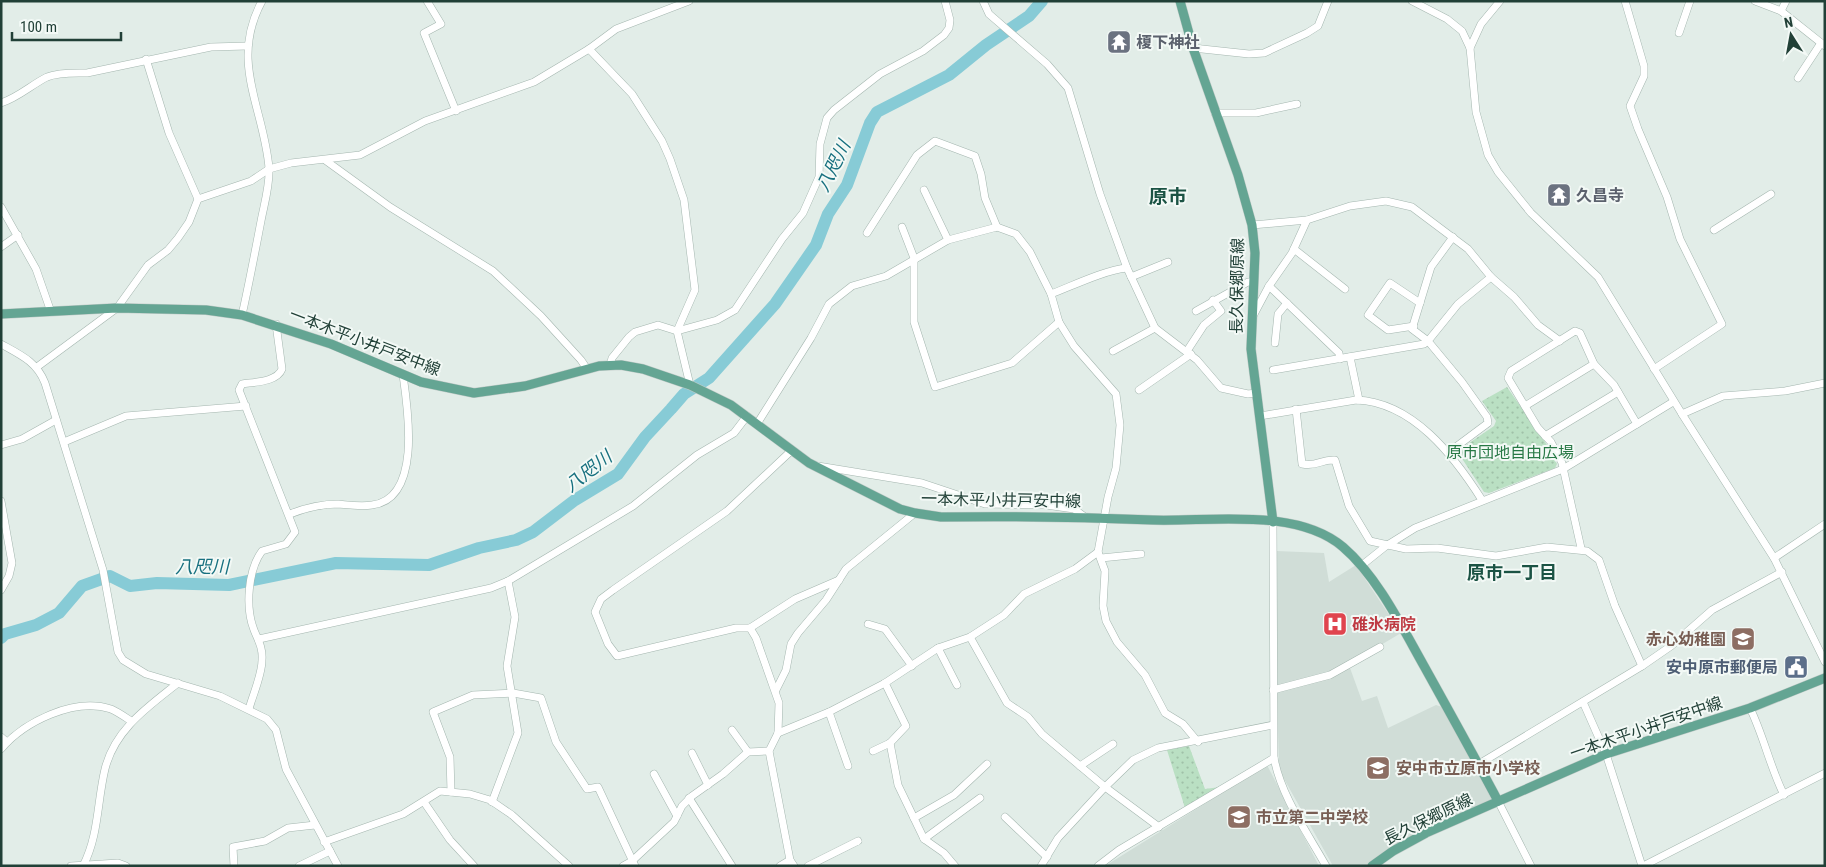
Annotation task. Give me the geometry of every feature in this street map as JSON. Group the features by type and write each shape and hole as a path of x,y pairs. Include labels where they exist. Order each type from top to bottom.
{"main road":[{"name":"長久保郷原線","path":"1180,1 1193,48 1238,175 1252,225 1255,253 1251,349 1273,522"},
{"name":"一本木平小井戸安中線","path":"1,314 117,308 206,310 242,315 276,324 331,344 421,382 474,393 525,386 587,369 621,365 644,369 690,385 724,401 812,465 894,506 915,514 941,516 1104,517 1154,520 1241,518 1273,522 1325,535 1342,546 1361,566 1405,632 1498,801 1606,754 1750,708 1825,678"},
{"name":"長久保郷原線","path":"1372,866 1393,851 1426,833 1498,801"}],"street":[{"path":"242,315 264,207 269,170 261,127 251,94 246,63 247,46 256,12 262,1"},
{"path":"427,1 442,24 424,33 456,111"},
{"path":"198,199 251,182 269,170 291,163 360,154 425,121 534,82 589,49 616,29 689,1"},
{"path":"610,365 612,358 629,337 636,332 658,325 677,331 717,320 735,310 761,274 782,239 803,213 819,177 820,144 828,118 834,110 880,74 923,51 944,35 949,28 950,20 945,1"},
{"path":"983,1 989,14 1047,64 1068,88 1100,194 1127,268 1155,328 1189,353 1221,388 1248,394 1256,393"},
{"path":"1193,48 1250,54 1264,53 1307,34 1318,26 1328,1"},
{"path":"1412,1 1447,18 1462,31 1470,48 1476,112 1488,155 1531,213 1598,277 1673,402 1774,558 1825,662"},
{"path":"1625,1 1644,66 1644,76 1630,106 1667,197 1680,239 1722,324 1654,369"},
{"path":"1679,33 1690,1"},
{"path":"1755,1 1781,12 1823,44 1798,78"},
{"path":"1781,12 1786,1"},
{"path":"1470,48 1481,24 1499,2"},
{"path":"1,103 22,94 48,77 87,72 212,47 247,46"},
{"path":"589,49 632,94 662,141 670,158 684,200 695,290 677,331 690,385"},
{"path":"37,367 117,308 148,265 168,250 178,238 189,222 198,199 169,133 146,59"},
{"path":"1215,113 1256,113 1297,104"},
{"path":"867,232 916,155 935,141 975,156 981,174 985,198 997,227"},
{"path":"325,160 384,203 494,271 541,316 587,369"},
{"path":"924,190 948,240"},
{"path":"1714,230 1771,194"},
{"path":"1252,225 1307,220 1350,206 1396,202 1412,208 1468,250 1491,277 1514,297 1538,325 1560,341"},
{"path":"1,207 36,269 51,312"},
{"path":"1253,316 1269,286 1294,249 1307,220"},
{"path":"902,227 914,258 914,322 935,387 1012,363 1059,322"},
{"path":"757,424 812,338 829,304 852,286 886,276 914,258 948,240 997,227 1016,234 1030,252 1051,294 1059,322 1074,346 1116,394 1120,424 1116,468 1104,517 1099,555 1106,571 1103,606 1106,620 1117,642 1145,676 1165,712 1183,724 1198,742"},
{"path":"1,248 18,235"},
{"path":"1449,452 1488,424 1487,417 1462,382 1428,341 1412,329 1432,266 1453,237"},
{"path":"1294,249 1345,289"},
{"path":"1131,277 1168,262"},
{"path":"1051,294 1099,277 1112,270 1127,268"},
{"path":"1272,370 1424,344 1458,304 1491,277"},
{"path":"1196,311 1248,282 1254,282"},
{"path":"1414,326 1388,330 1368,315 1390,283 1420,303"},
{"path":"1269,286 1339,353 1340,359"},
{"path":"1138,390 1189,353 1204,325 1221,311 1213,300"},
{"path":"1275,343 1278,314 1287,303"},
{"path":"249,709 263,660 260,638 254,630 249,601 254,561 262,551 286,544 295,532 290,514 239,390 242,384 272,379 281,373 276,324"},
{"path":"1113,351 1155,328"},
{"path":"1581,548 1563,469 1551,442 1545,436 1508,378 1511,371 1575,331 1580,333 1594,364 1618,392 1637,424"},
{"path":"1,344 37,367 45,383 104,570 118,652 123,660 146,674 220,696 267,719 274,727 286,769 338,866"},
{"path":"1350,357 1359,400"},
{"path":"1525,406 1594,364"},
{"path":"290,514 310,507 336,504 372,506 385,502 399,491 405,466 409,425 403,374"},
{"path":"1682,414 1723,396 1785,392 1825,383"},
{"path":"1545,436 1618,392"},
{"path":"1260,416 1359,400 1394,409 1430,435 1449,452 1482,500"},
{"path":"1361,566 1386,546 1415,528 1563,469 1673,402"},
{"path":"64,442 126,416 246,406"},
{"path":"1296,409 1302,464 1314,466 1327,459 1335,460 1349,506 1370,541 1406,549 1437,548 1496,556 1547,546 1581,548 1599,560 1615,606 1642,666"},
{"path":"260,638 491,588 508,580 632,506 697,455 734,433 747,416"},
{"path":"1,445 22,439 56,420"},
{"path":"791,451 727,511 601,599 594,612 608,644 617,656 736,628 750,628 795,599 839,580"},
{"path":"812,465 922,483 985,504 1046,504 1074,509 1085,517"},
{"path":"1,501 11,552 11,569 1,590"},
{"path":"776,690 786,670 794,639 852,563 915,514"},
{"path":"1273,522 1272,690 1276,771 1326,866"},
{"path":"1774,558 1825,524"},
{"path":"1,554 11,552"},
{"path":"778,734 829,712 885,683 938,648 970,637 1004,615 1024,594 1075,570 1099,555 1141,554"},
{"path":"1478,764 1642,666 1671,646 1712,610 1782,572"},
{"path":"492,802 518,733 507,666 515,617 508,580"},
{"path":"868,624 885,629 912,666"},
{"path":"750,628 756,638 776,690 779,703 778,734 769,751 792,863 780,866"},
{"path":"970,637 1007,703 1028,716 1042,734 1105,787 1159,827"},
{"path":"1272,690 1330,675 1380,647"},
{"path":"938,648 957,685"},
{"path":"83,865 88,856 99,814 105,769 110,754 131,721 178,683"},
{"path":"872,751 890,742 906,726 885,683"},
{"path":"451,792 450,757 433,712 473,695 510,693 541,698 556,742 587,789 598,787 633,864"},
{"path":"1583,702 1606,754 1642,866 1825,773"},
{"path":"1,749 4,740 28,725 55,712 81,707 111,709 131,721"},
{"path":"1750,708 1761,731 1776,779 1784,795"},
{"path":"829,712 848,766"},
{"path":"1041,866 1058,838 1105,787 1144,753 1158,748 1198,742 1238,730 1273,725"},
{"path":"732,730 748,752"},
{"path":"890,742 898,785 924,839 944,853 955,866"},
{"path":"1080,766 1113,744"},
{"path":"623,866 633,864 674,822 682,806 690,798 748,752 769,751"},
{"path":"692,753 708,785"},
{"path":"1098,866 1119,850 1274,758"},
{"path":"914,818 954,795 987,764"},
{"path":"654,774 677,816"},
{"path":"324,842 403,814 440,791 451,792 470,794 492,802 512,815 569,866"},
{"path":"690,798 732,866"},
{"path":"924,839 980,798"},
{"path":"1498,801 1532,866"},
{"path":"424,802 450,840 474,866"},
{"path":"1005,817 1047,857"},
{"path":"234,866 233,847 265,841 288,828 315,824"},
{"path":"808,866 858,841"},
{"path":"299,866 330,851"},
{"path":"71,866 118,863 126,866"}],"shaded area":[{"name":"碓氷病院","path":"1277,551 1324,553 1329,582 1356,565 1401,633 1354,661 1329,672 1276,687"},
{"name":"安中市立原市小学校","path":"1350,668 1362,701 1377,696 1388,728 1436,705 1442,707 1492,800 1391,848 1365,866 1333,866 1279,770 1277,692"},
{"name":"市立第二中学校","path":"1267,765 1319,866 1105,866"}],"green space":[{"name":"原市団地自由広場","path":"1507,387 1540,434 1557,464 1555,468 1489,493 1484,492 1459,454 1459,450 1494,426 1496,421 1482,401"},
{"path":"1189,746 1205,789 1220,787 1185,808 1167,750"}],"waterway":[{"name":"八咫川","path":"1,638 5,634 36,625 59,613 82,586 110,576 130,586 157,583 229,585 336,563 429,565 479,548 516,540 533,532 575,500 618,474 645,437 684,394 709,378 775,304 816,245 828,214 847,185 870,123 877,112 949,75 986,45 1029,16 1042,1"}],"place":[{"name":"榎下神社","path":"1119,42"},
{"name":"久昌寺","path":"1559,195"},
{"name":"碓氷病院","path":"1335,624"},
{"name":"赤心幼稚園","path":"1743,639"},
{"name":"安中原市郵便局","path":"1796,667"},
{"name":"安中市立原市小学校","path":"1378,768"},
{"name":"市立第二中学校","path":"1239,817"}],"district":[{"name":"原市","path":"1168,196"},
{"name":"原市一丁目","path":"1512,572"}]}
